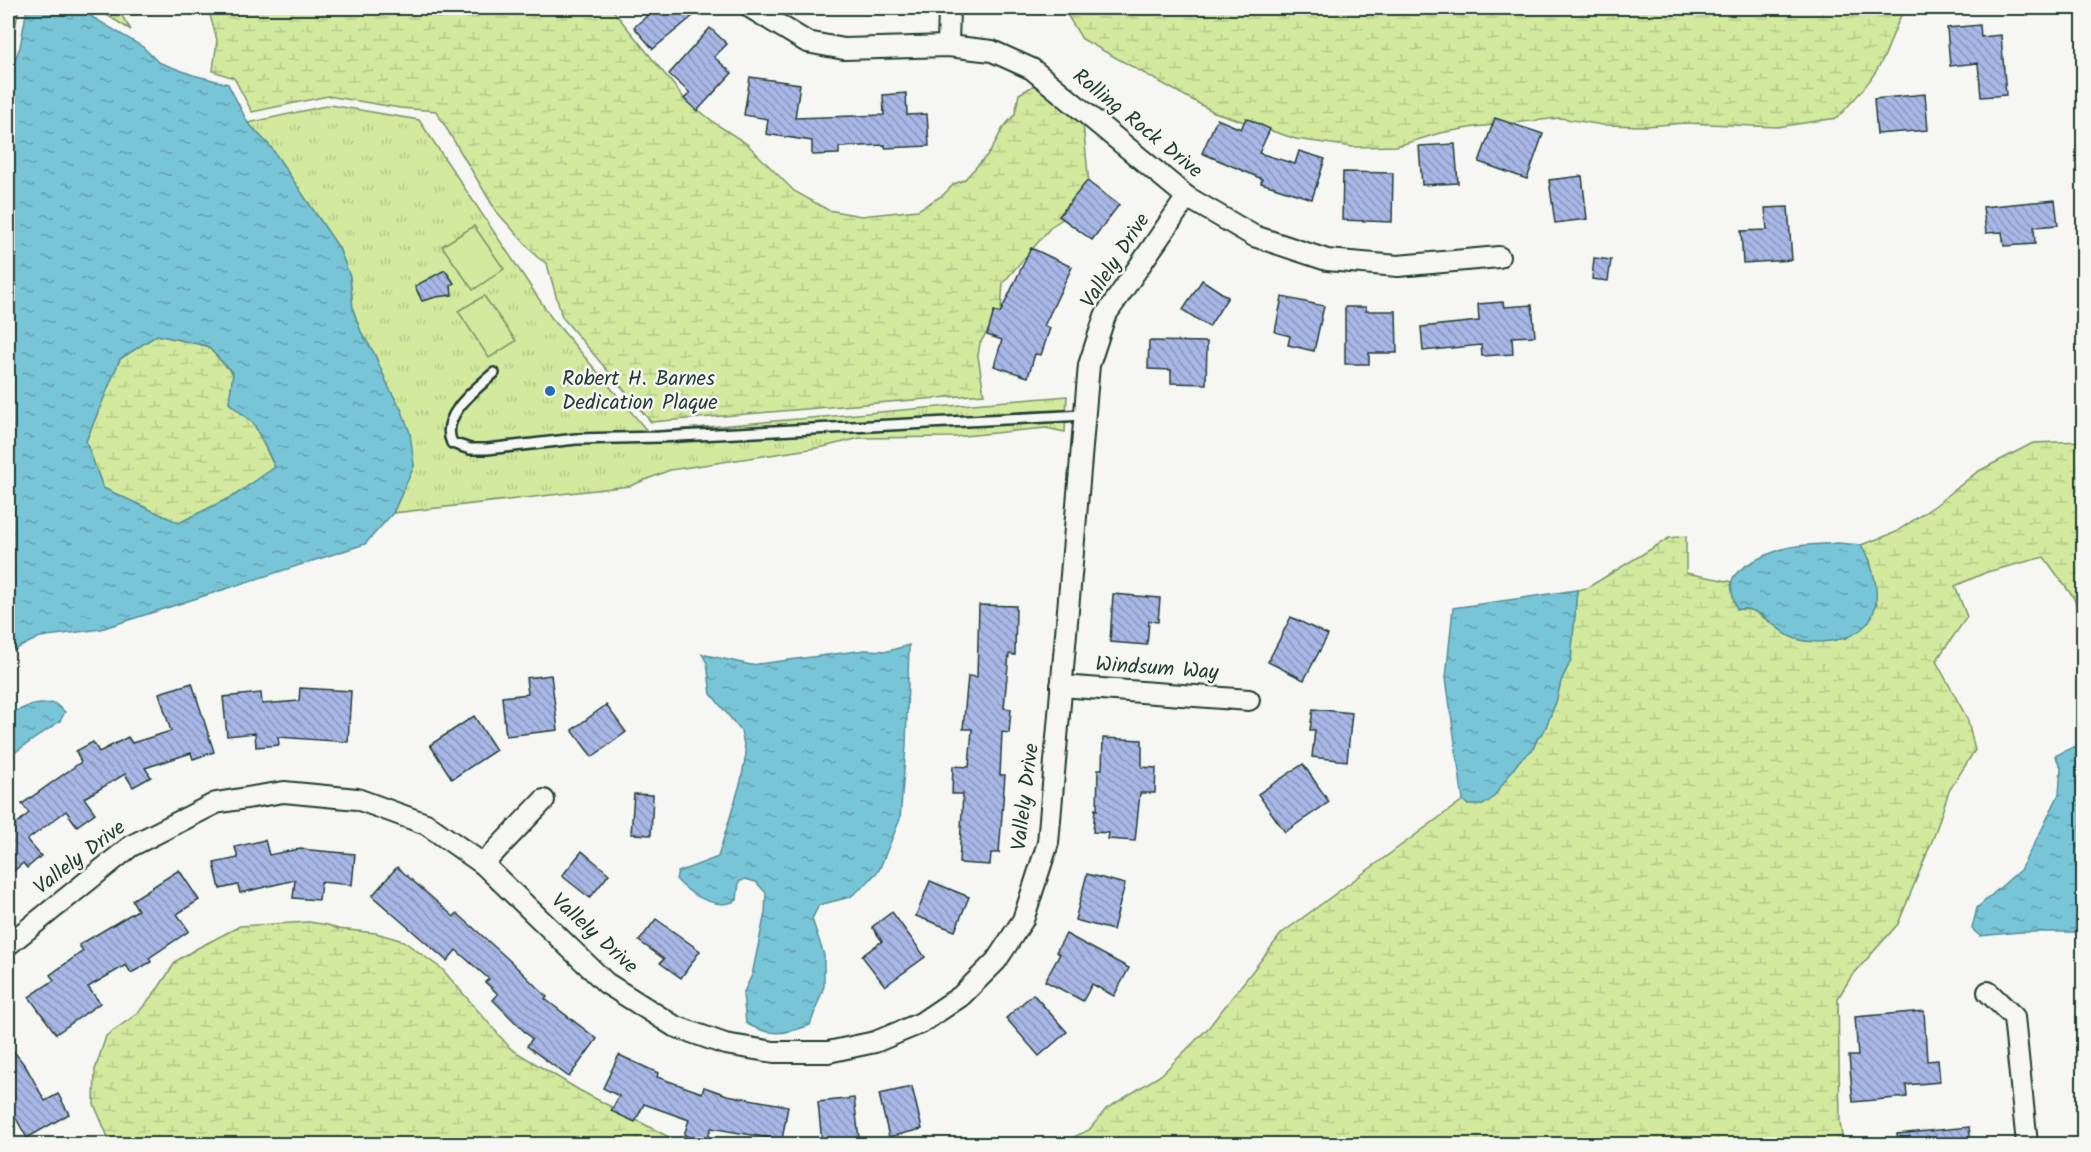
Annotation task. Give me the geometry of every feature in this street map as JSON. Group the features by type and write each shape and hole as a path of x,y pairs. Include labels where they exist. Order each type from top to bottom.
{"street":[{"name":"Rolling Rock Drive","path":"751,8 807,42 816,44 844,49 948,46 992,51 1032,69 1187,197 1254,236 1327,260 1398,266 1498,257"},
{"path":"948,46 949,8"},
{"name":"Vallely Drive","path":"8,945 131,846 216,803 284,792 357,799 426,824 483,864 606,983 674,1026 725,1044 774,1052 828,1052 876,1042 921,1023 961,996 996,961 1023,920 1048,843 1089,365 1105,316 1187,197"},
{"name":"Windsum Way","path":"1061,686 1249,700"},
{"path":"483,864 544,800"},
{"path":"1988,992 2014,1017 2026,1144"}],"lane":[{"path":"494,373 461,403 451,424 452,443 470,449 487,449 576,439 659,437 1084,415"}],"green space":[{"path":"8,8 19,8 8,55"},
{"path":"95,8 117,8 131,30 97,9"},
{"path":"208,8 611,8 685,99 716,124 747,144 794,191 828,210 861,216 918,210 943,195 954,184 964,180 990,152 1003,128 1015,114 1019,94 1035,85 1083,124 1089,184 1064,218 1052,226 1003,283 1001,310 980,343 978,356 984,394 651,422 562,317 547,264 537,257 496,211 436,111 400,108 328,96 252,112 234,78 213,71 217,40"},
{"path":"1063,8 1905,8 1875,73 1837,118 1777,127 1685,123 1647,126 1603,125 1560,118 1440,133 1397,146 1353,147 1296,139 1214,112 1082,39"},
{"path":"330,105 419,120 551,317 648,432 1067,396 1065,432 1046,428 954,437 860,438 823,447 670,470 630,486 393,513 414,466 402,411 374,353 361,332 353,310 350,277 339,248 270,146 248,123"},
{"path":"474,226 504,269 473,290 442,246"},
{"path":"484,296 516,341 489,358 458,311"},
{"path":"157,335 207,346 233,374 229,403 254,424 275,468 235,495 179,523 103,488 86,441 120,359"},
{"path":"2083,441 2083,619 2073,597 2044,557 1987,572 1955,586 1967,617 1936,661 1967,718 1975,750 1949,791 1934,836 1898,924 1851,977 1838,998 1840,1122 1843,1144 1059,1144 1089,1130 1106,1109 1161,1075 1209,1027 1282,933 1463,800 1468,805 1508,775 1533,749 1537,739 1544,731 1556,702 1561,681 1571,660 1577,590 1587,588 1669,538 1686,536 1686,573 1732,582 1737,609 1752,610 1790,636 1803,640 1847,638 1877,605 1870,560 1861,545 1894,533 1936,505 1977,472 2033,443"},
{"path":"309,922 338,929 376,933 403,941 442,969 511,1049 579,1090 682,1144 111,1144 94,1104 95,1070 106,1036 138,1013 176,961 194,950 240,926"}],"water":[{"path":"27,8 84,8 92,17 143,47 158,62 193,75 228,84 248,123 270,146 339,248 350,277 353,310 361,332 374,353 410,433 414,466 393,513 365,544 101,629 40,637 8,653 8,76 20,47","holes":["157,335 207,346 233,373 229,403 254,424 275,467 235,495 179,523 103,488 86,441 120,359"]},
{"path":"1838,543 1861,545 1875,580 1876,598 1872,616 1857,632 1847,637 1823,642 1799,640 1784,633 1756,612 1737,609 1732,581 1740,570 1753,561 1789,547"},
{"path":"1577,590 1571,660 1561,681 1556,702 1544,731 1537,739 1533,749 1519,761 1493,798 1483,805 1468,805 1463,800 1446,678 1453,608"},
{"path":"909,645 906,746 900,819 879,870 850,897 819,905 812,919 824,955 824,986 810,1025 778,1033 754,1027 746,1023 743,994 752,975 765,913 766,893 756,882 745,879 739,882 737,900 721,904 696,896 676,879 678,872 718,857 741,781 746,754 741,731 711,694 707,663 702,654 751,665 865,650 888,651"},
{"path":"54,703 65,712 60,721 8,757 8,713 31,705"},
{"path":"2083,746 2083,932 2020,932 1980,936 1972,929 1977,908 2020,870 2059,794 2061,767 2055,756 2073,747"}],"building":[{"path":"640,8 686,8 693,16 653,49 634,27 647,16"},
{"path":"1980,25 1981,37 2001,35 2006,95 1981,97 1978,63 1950,66 1947,28"},
{"path":"710,28 727,44 714,57 732,73 697,111 684,99 690,93 669,74"},
{"path":"750,77 800,84 795,118 884,115 883,95 906,93 907,115 927,114 929,146 839,147 839,154 812,155 812,141 766,134 768,119 744,115"},
{"path":"1925,94 1928,130 1877,134 1874,99"},
{"path":"1246,118 1270,129 1259,153 1295,164 1299,151 1325,159 1312,199 1261,183 1262,179 1202,153 1217,119 1241,129"},
{"path":"1495,118 1543,134 1527,179 1479,162"},
{"path":"1455,144 1458,183 1422,185 1419,146"},
{"path":"1343,172 1393,173 1392,222 1342,220"},
{"path":"1582,176 1587,219 1555,223 1549,180"},
{"path":"1087,181 1119,205 1092,240 1059,216"},
{"path":"2055,200 2058,225 2034,227 2035,244 2004,246 2002,232 1986,233 1983,207"},
{"path":"1788,207 1792,260 1743,263 1741,231 1767,230 1765,208"},
{"path":"1031,248 1072,267 1044,326 1050,328 1041,355 1035,354 1028,377 994,366 1002,340 987,335 994,311 1000,313"},
{"path":"1594,258 1611,260 1608,281 1592,279"},
{"path":"445,270 454,283 451,285 452,295 422,301 415,286"},
{"path":"1202,280 1228,297 1209,327 1183,310"},
{"path":"1282,297 1324,306 1314,351 1288,345 1290,336 1275,332"},
{"path":"1503,302 1504,307 1532,305 1535,336 1512,337 1513,354 1482,356 1481,345 1423,351 1421,327 1479,321 1478,304"},
{"path":"1345,307 1366,307 1366,311 1396,311 1397,353 1369,353 1369,364 1345,364"},
{"path":"1149,341 1207,342 1206,384 1171,383 1171,370 1148,369"},
{"path":"1113,594 1160,598 1158,622 1149,621 1147,645 1110,642"},
{"path":"979,605 1016,606 1015,655 1009,654 1004,708 1011,709 1009,733 1002,732 1000,775 1005,775 999,853 991,853 990,865 959,863 963,794 952,794 953,766 969,767 972,729 963,729 968,676 977,677"},
{"path":"1291,617 1328,635 1304,680 1268,662"},
{"path":"551,675 558,730 506,736 502,697 528,694 526,678"},
{"path":"192,683 214,752 193,759 191,753 145,768 151,777 133,787 125,774 84,798 95,813 77,826 66,811 27,840 41,856 27,868 23,863 8,876 8,831 29,813 22,804 81,762 76,751 93,742 99,752 128,737 132,743 171,731 159,693"},
{"path":"300,688 351,691 348,742 278,737 279,745 256,747 255,733 227,736 223,697 261,693 262,704 299,701"},
{"path":"606,705 626,732 592,757 572,730"},
{"path":"1313,709 1352,713 1347,761 1312,757 1315,730 1310,730"},
{"path":"474,716 496,750 452,779 430,745"},
{"path":"1103,738 1142,740 1142,767 1156,768 1155,793 1140,793 1135,841 1108,839 1109,833 1093,832 1095,809 1097,810 1098,769 1102,769"},
{"path":"1303,764 1329,802 1285,832 1258,794"},
{"path":"634,794 653,795 651,835 631,834"},
{"path":"265,840 269,855 299,849 355,854 352,885 321,882 319,900 293,898 295,880 240,893 238,885 220,889 214,863 238,858 235,847"},
{"path":"582,851 609,874 590,898 562,876"},
{"path":"397,867 454,917 457,913 547,997 545,999 597,1039 569,1077 527,1046 532,1039 493,1000 498,994 485,982 489,979 456,950 447,961 372,896"},
{"path":"179,870 199,900 177,914 189,931 149,958 151,962 131,973 126,965 88,987 100,1003 56,1034 29,997 54,980 50,975 83,951 79,945 138,910 132,900"},
{"path":"1087,874 1125,884 1113,930 1075,920"},
{"path":"930,881 969,897 955,931 916,916"},
{"path":"892,912 925,957 885,986 862,956 882,941 872,927"},
{"path":"656,919 700,951 681,978 660,963 664,959 639,941"},
{"path":"1066,934 1129,968 1114,996 1092,984 1083,1001 1045,981 1060,954 1056,952"},
{"path":"1033,994 1067,1032 1039,1056 1006,1018"},
{"path":"1924,1011 1927,1061 1938,1060 1940,1082 1906,1085 1907,1097 1853,1102 1849,1056 1858,1056 1855,1017"},
{"path":"8,1044 26,1067 45,1101 58,1094 69,1114 27,1138 8,1104"},
{"path":"619,1055 658,1073 657,1077 702,1093 704,1087 727,1095 788,1106 782,1140 711,1128 706,1143 684,1135 689,1120 644,1104 635,1122 611,1111 619,1096 603,1088"},
{"path":"912,1087 922,1129 889,1137 879,1094"},
{"path":"854,1098 859,1138 822,1143 818,1102"},
{"path":"1969,1127 1971,1144 1898,1144 1897,1134"}],"place":[{"name":"Robert H. Barnes Dedication Plaque","path":"550,391"}]}
